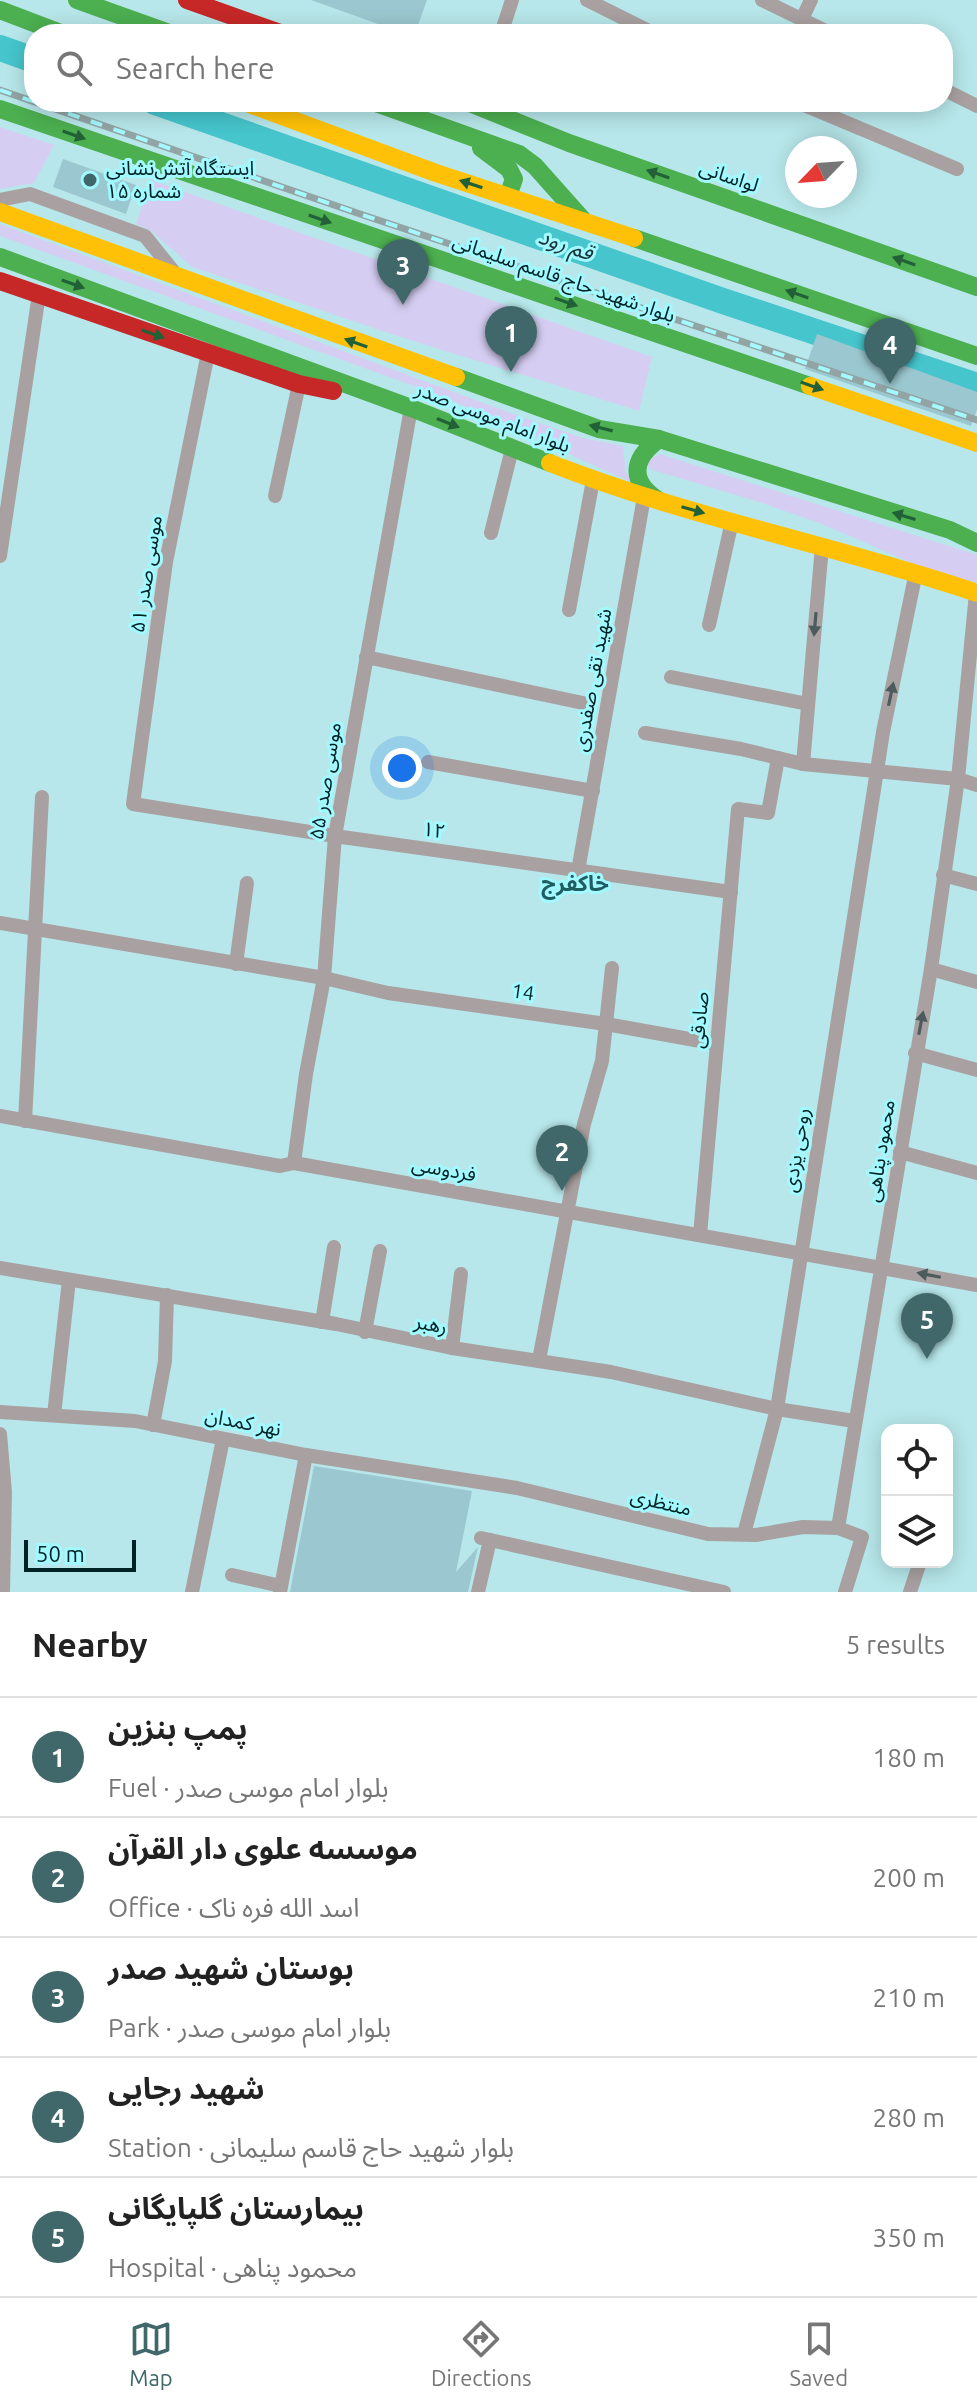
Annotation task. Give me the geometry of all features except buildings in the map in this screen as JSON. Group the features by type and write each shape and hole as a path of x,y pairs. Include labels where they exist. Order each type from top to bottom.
{"main road":[{"path":"77,0 144,24"},
{"path":"187,0 253,24"},
{"path":"0,10 37,24"},
{"name":"بلوار شهید حاج قاسم سلیمانی","path":"0,109 977,443"},
{"path":"270,112 436,173 583,220 977,356"},
{"path":"281,116 294,117 299,112"},
{"path":"400,112 519,154 535,166 583,220"},
{"name":"لواسانی","path":"496,112 569,143 977,287"},
{"path":"464,136 509,169 514,179 508,196"},
{"name":"بلوار امام موسی صدر","path":"0,212 599,429 659,439 950,530 977,543"},
{"name":"بلوار امام موسی صدر","path":"0,257 411,408 593,480 916,572 977,593"},
{"path":"0,281 299,384 411,408"},
{"path":"652,499 640,484 637,471 639,457 647,446 659,439"},
{"path":"950,530 977,532"}],"street":[{"path":"504,24 512,0"},
{"path":"587,0 635,24"},
{"path":"762,0 812,24"},
{"path":"802,19 811,0"},
{"path":"953,94 977,106"},
{"path":"821,112 957,169"},
{"path":"0,200 30,194 145,236 179,278"},
{"path":"0,556 39,294"},
{"name":"موسی صدر ۵۱","path":"133,804 166,562 208,353"},
{"path":"275,496 299,384"},
{"name":"موسی صدر ۵۵","path":"294,1163 306,1074 324,978 335,836 411,408"},
{"path":"491,533 512,449"},
{"path":"569,610 593,480"},
{"name":"شهید تقی صفدری","path":"578,871 652,499"},
{"path":"709,625 732,521"},
{"path":"803,764 822,546"},
{"name":"روحی یزدی","path":"744,1534 777,1409 883,732 916,572"},
{"name":"محمود پناهی","path":"838,1528 931,969 958,779 977,593"},
{"path":"366,657 583,703"},
{"path":"671,677 808,704"},
{"path":"645,733 741,749 803,764 958,779 977,785"},
{"name":"صادقی","path":"700,1235 738,809 768,813 778,758"},
{"path":"428,762 593,791"},
{"path":"25,1121 42,797"},
{"name":"۱۲","path":"133,804 731,892"},
{"path":"943,875 977,884"},
{"path":"236,964 247,883"},
{"name":"14","path":"0,923 324,978 388,993 606,1024 717,1044"},
{"path":"539,1360 584,1124 602,1061 612,968"},
{"path":"931,969 977,982"},
{"path":"915,1053 977,1070"},
{"name":"فردوسی","path":"0,1116 280,1166 294,1163 977,1285"},
{"path":"900,1152 977,1173"},
{"path":"322,1322 334,1247"},
{"path":"365,1332 380,1251"},
{"name":"رهبر","path":"0,1268 322,1322 452,1348 611,1372 777,1409 854,1421"},
{"path":"452,1348 461,1274"},
{"path":"54,1415 69,1280"},
{"path":"153,1425 165,1361 167,1295"},
{"name":"نهر کمدان","path":"0,1412 153,1425 306,1455 477,1482"},
{"path":"0,1434 3,1592"},
{"path":"192,1592 223,1439"},
{"path":"232,1575 280,1589 306,1455"},
{"name":"منتظری","path":"477,1482 517,1488 708,1534 744,1534 803,1527 838,1528"},
{"path":"838,1528 862,1537 845,1592"},
{"path":"478,1592 485,1539 724,1592"},
{"path":"910,1592 918,1568"}],"shaded area":[{"path":"0,127 54,145 34,183 0,189"},
{"path":"151,180 652,357 639,411 394,335 192,267 150,230 136,224"},
{"path":"0,224 519,416 583,438 623,446 626,472 631,482 512,425 425,390 0,236"},
{"path":"660,454 977,555 977,583 914,564 822,524 759,502 649,469 651,458"}],"waterway":[{"name":"قم رود","path":"0,48 24,56"},
{"name":"قم رود","path":"184,112 720,300 977,386"}],"railway":[{"path":"0,90 24,98"},
{"path":"64,112 977,420"}],"traffic: fast":[{"path":"77,0 144,24"},
{"path":"0,10 37,24"},
{"path":"0,109 810,386"},
{"path":"401,112 519,154 535,166 583,220"},
{"path":"492,112 569,143 977,287"},
{"path":"481,148 509,169 514,179 508,196"},
{"path":"634,238 977,356"},
{"path":"0,257 411,408 550,463"},
{"path":"456,377 599,429 659,439 950,530 977,543"},
{"path":"658,500 642,485 638,470 643,454 659,439"}],"traffic: slow":[{"path":"271,112 436,173 634,238"},
{"path":"0,212 456,377"},
{"path":"810,386 977,443"},
{"path":"550,463 656,500 977,593"}],"traffic: jam":[{"path":"187,0 255,24"},
{"path":"0,281 299,384 333,391"}],"place":[{"name":"ایستگاه آتش‌نشانی شماره ۱۵","path":"90,180"},
{"name":"بوستان شهید صدر","path":"403,305"},
{"name":"پمپ بنزین","path":"511,372"},
{"name":"شهید رجایی","path":"890,384"},
{"name":"موسسه علوی دار القرآن","path":"562,1191"},
{"name":"بیمارستان گلپایگانی","path":"927,1359"}],"district":[{"name":"خاکفرج","path":"575,883"}]}
